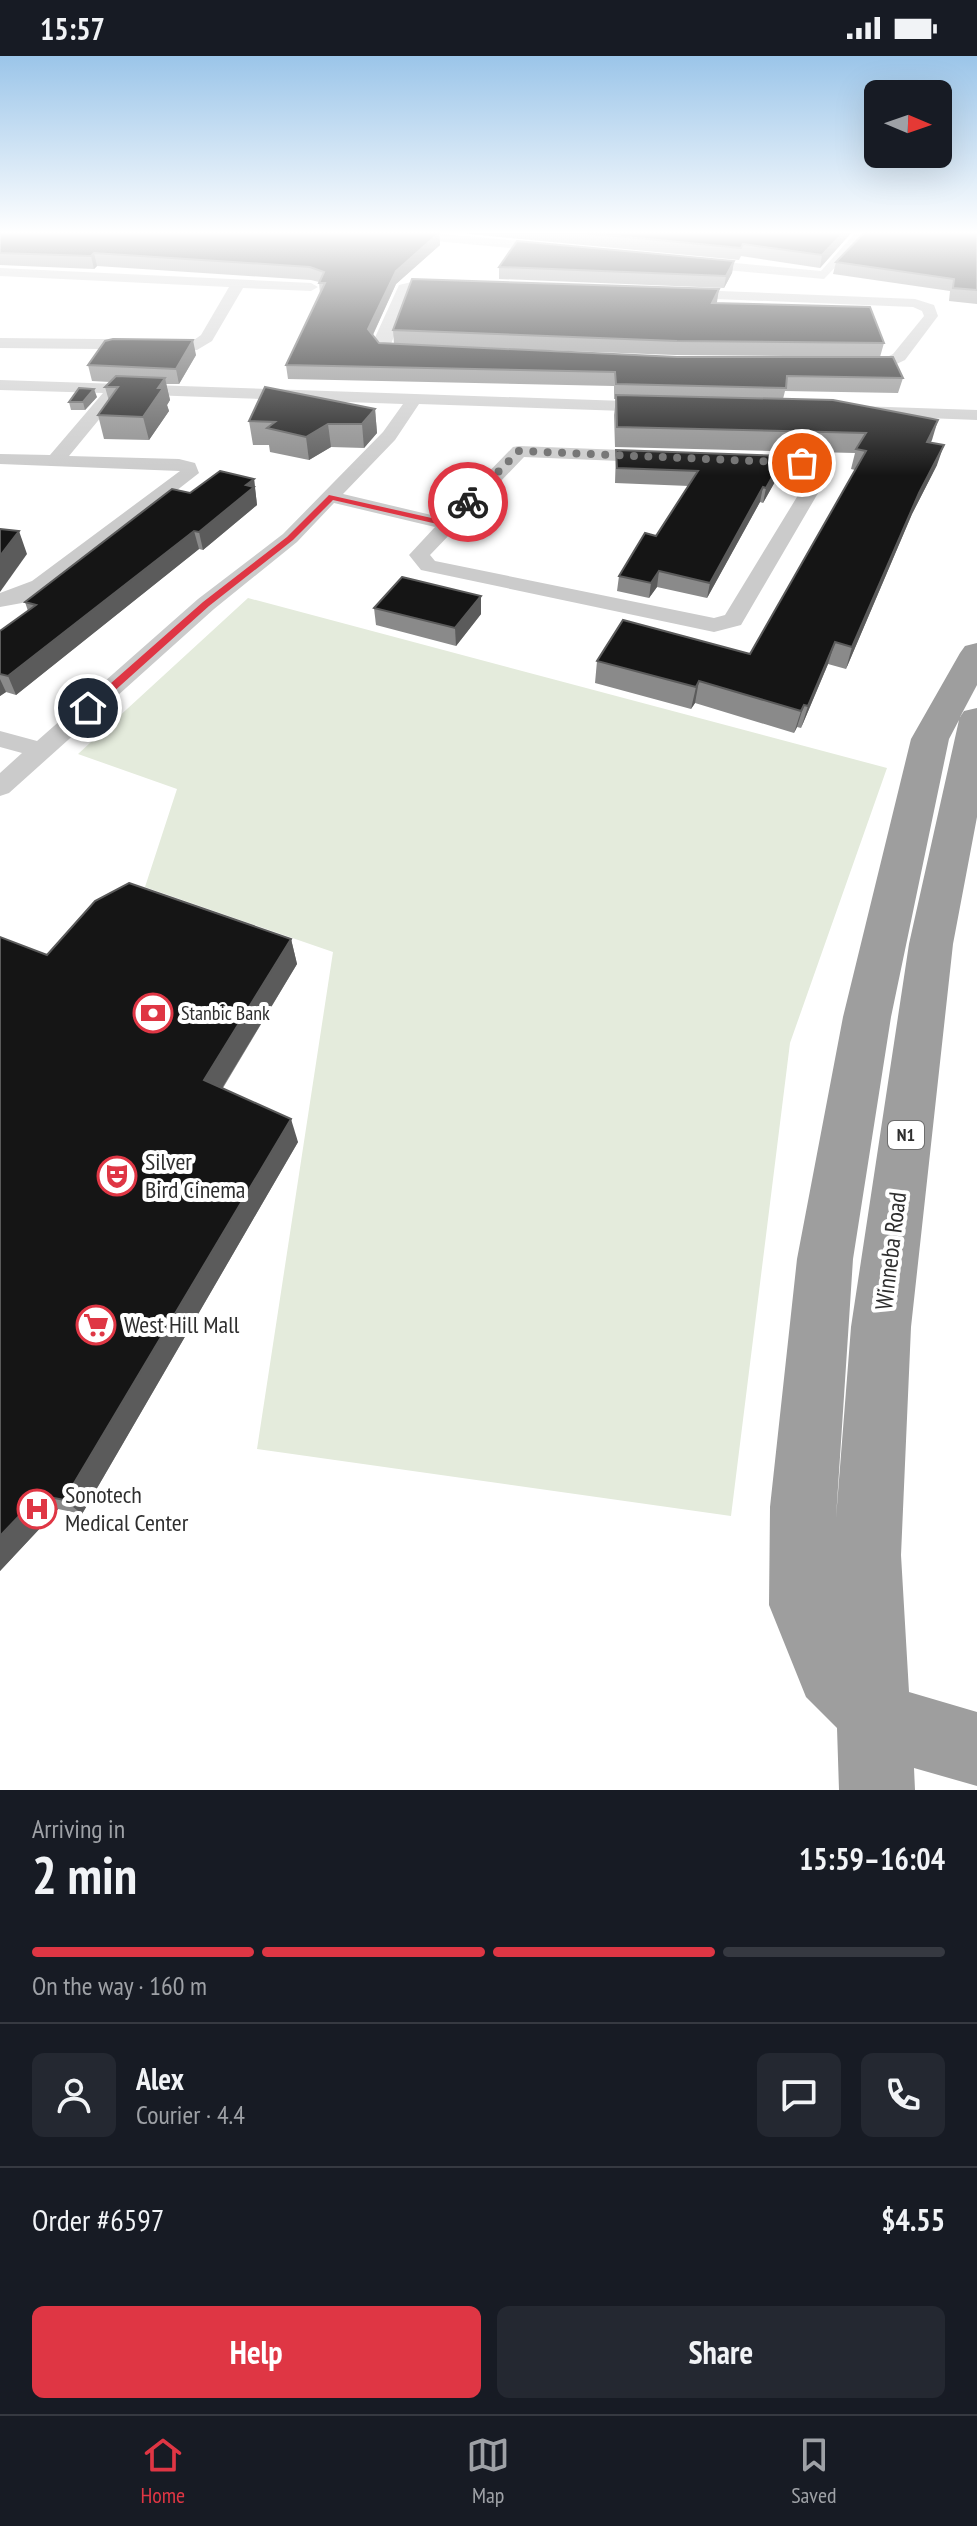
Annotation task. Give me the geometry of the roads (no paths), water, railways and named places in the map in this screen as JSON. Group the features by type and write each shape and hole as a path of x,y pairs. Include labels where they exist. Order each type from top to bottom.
{"highway":[{"path":"977,653 930,739 867,1017 825,1259 803,1507 804,1605 831,1672 884,1722 977,1749"},
{"name":"Winneba Road","path":"877,1790 867,1555 881,1327 931,944 977,719"}],"street":[{"path":"0,343 197,345 207,338 221,314"},
{"path":"391,314 380,344 385,351 677,370 884,365 899,357 930,314"},
{"path":"0,385 412,402 671,408"},
{"path":"56,460 115,390"},
{"path":"0,787 206,604 290,538 389,436 412,402"},
{"path":"844,411 977,415"},
{"path":"519,451 826,464 733,620 714,625 428,566 419,555 446,524 519,451"},
{"path":"0,459 179,465 188,467 190,473 40,586 14,598 0,600"},
{"path":"332,497 446,524"},
{"path":"0,739 41,750"}],"place":[{"name":"Stanbic Bank","path":"153,1013"},
{"name":"Silver Bird Cinema","path":"117,1176"},
{"name":"West Hill Mall","path":"96,1325"},
{"name":"Sonotech Medical Center","path":"37,1509"}]}
